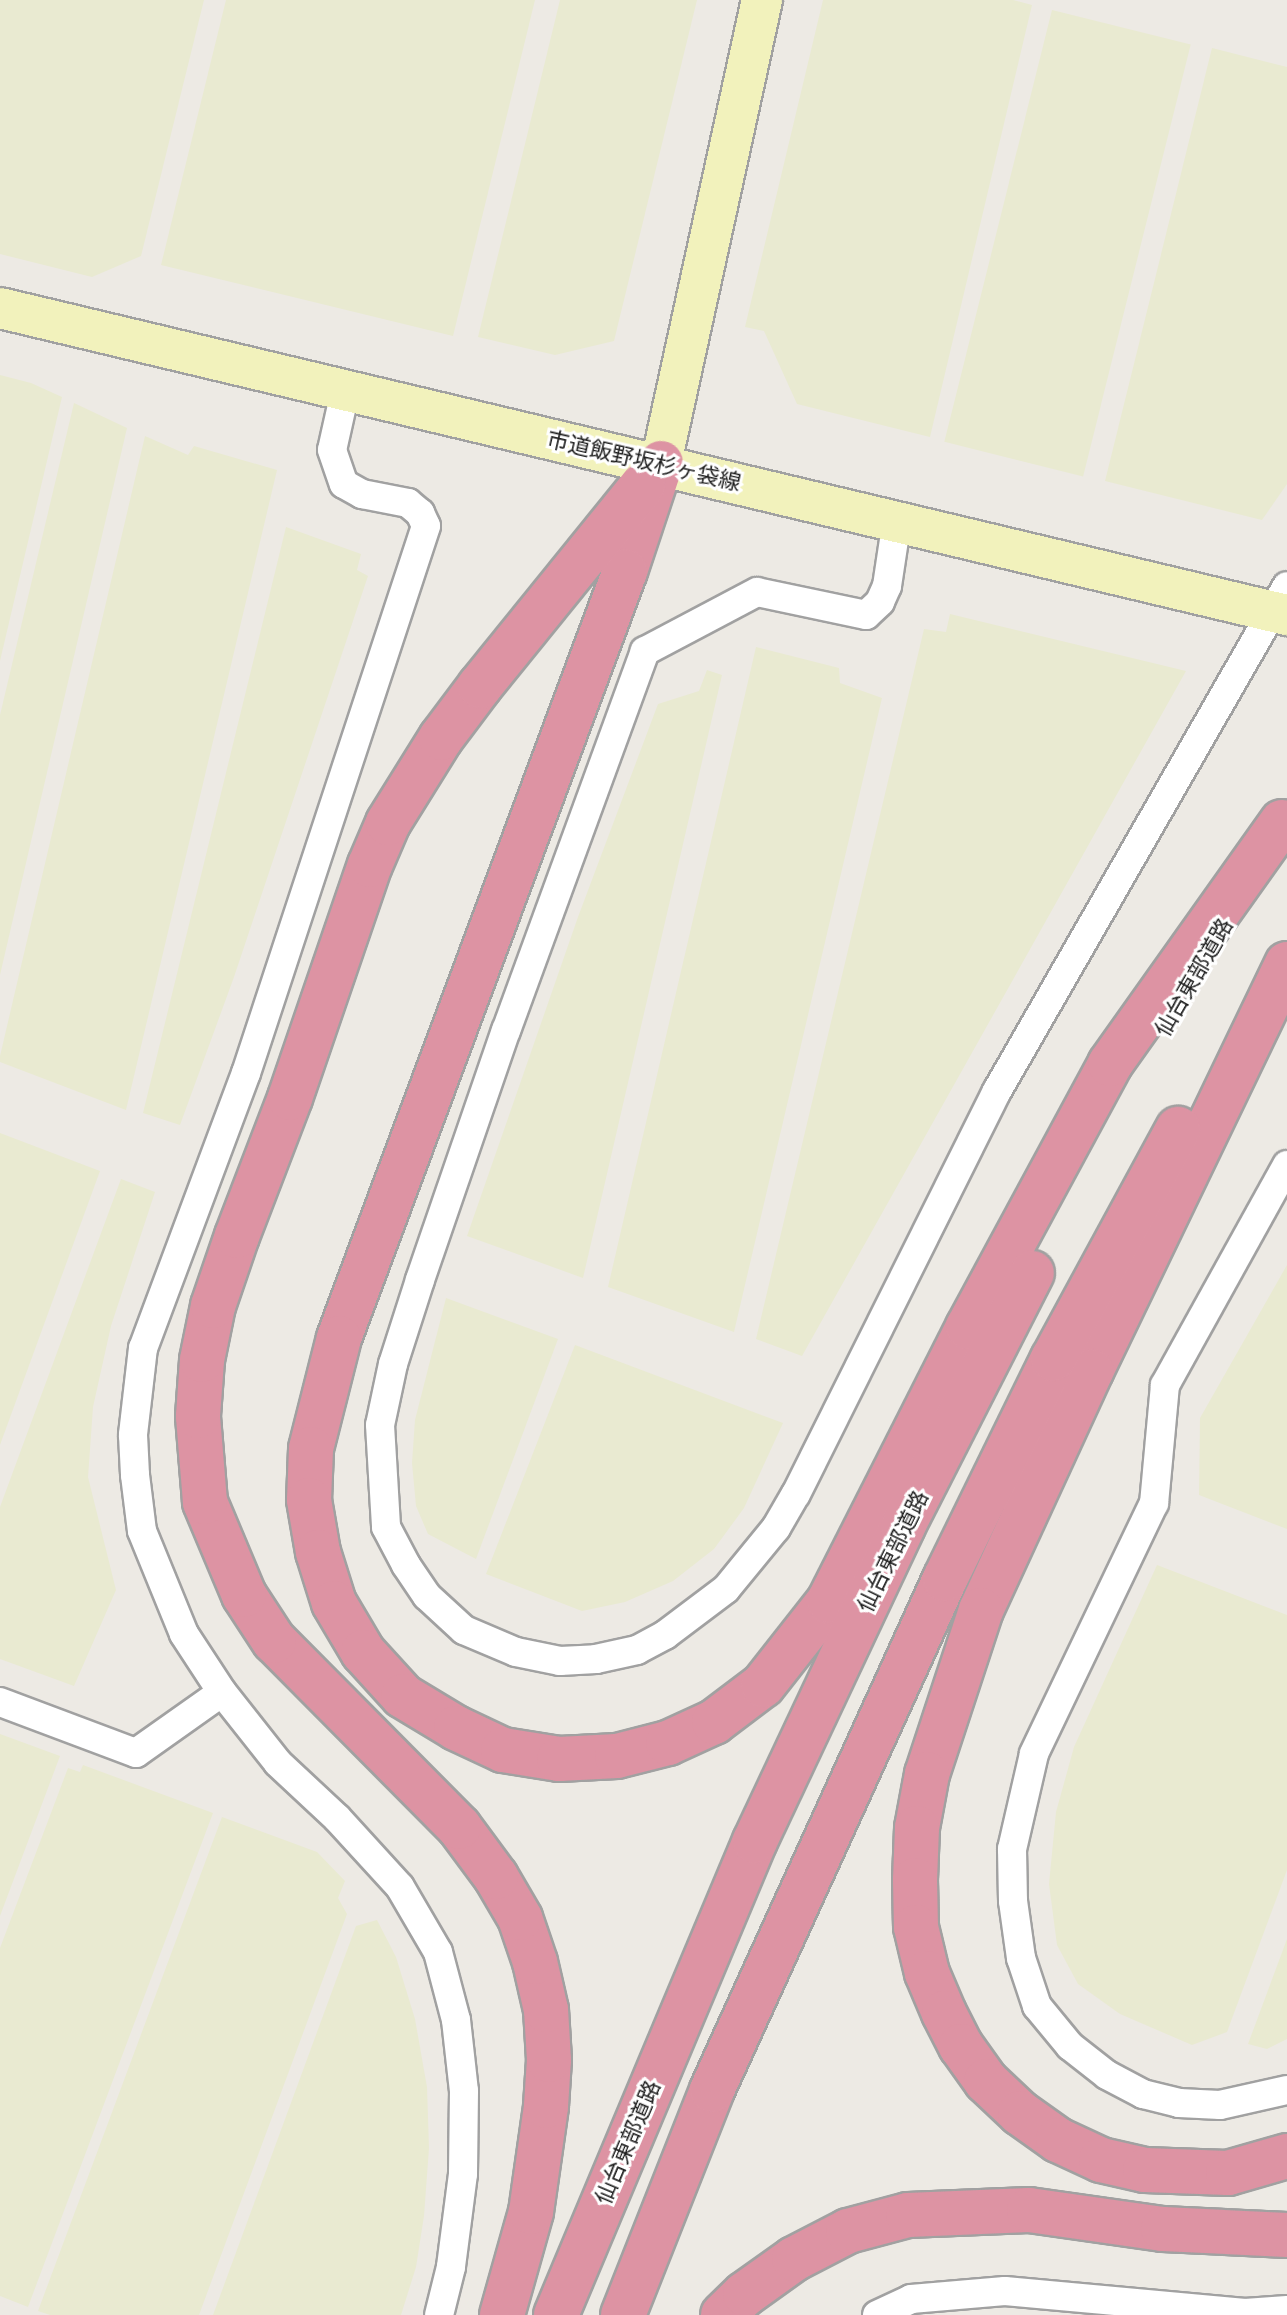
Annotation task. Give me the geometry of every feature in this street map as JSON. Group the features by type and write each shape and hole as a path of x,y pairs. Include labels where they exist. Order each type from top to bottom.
{"highway":[{"path":"661,463 625,571 339,1338 311,1449 309,1500 318,1552 334,1603 363,1652 403,1696 456,1728 503,1750 559,1759 617,1756 668,1743 714,1722 763,1685 829,1601 968,1327 1110,1064 1285,819"},
{"path":"502,2315 531,2212 546,2106 549,2060 546,2010 535,1962 520,1918 496,1877 459,1827 274,1641 244,1595 205,1502 198,1416 202,1360 213,1306 237,1236 388,823 434,749 480,686 661,463"},
{"name":"仙台東部道路","path":"556,2315 755,1841 903,1526 996,1341 1136,1077 1285,819"},
{"path":"623,2315 712,2090 945,1579 1053,1359 1287,935"},
{"path":"1287,964 1091,1371 981,1610 927,1774 917,1828 915,1880 916,1927 927,1973 944,2013 961,2046 986,2081 1020,2113 1058,2140 1101,2160 1145,2170 1228,2173 1287,2156"},
{"path":"723,2315 745,2294 794,2259 848,2231 908,2215 1029,2210 1163,2229 1287,2235"}],"street":[{"path":"661,463 762,0"},
{"name":"市道飯野坂杉ヶ袋線","path":"0,308 897,520 1282,604"},
{"path":"345,392 332,450 335,468 344,484 362,494 408,503 420,513 426,526 246,1073 160,1295 143,1348 133,1435 142,1531 184,1634 222,1692 278,1763 337,1818 400,1887 438,1952 449,1984 464,2091 463,2174 451,2267 439,2315"},
{"path":"897,520 887,586 880,602 866,615 757,592 645,651 512,1015 420,1280 393,1364 380,1425 386,1527 427,1596 464,1630 516,1652 560,1661 596,1659 637,1650 665,1635 726,1589 776,1528 796,1494 997,1091 1282,604"},
{"path":"1287,1165 1165,1385 1154,1503 1034,1754 1012,1849 1013,1901 1021,1958 1037,2006 1070,2046 1107,2075 1143,2094 1179,2103 1220,2105 1287,2090"},
{"path":"0,1702 136,1753 222,1692"},
{"path":"877,2315 911,2299 1005,2291 1245,2313 1287,2310"}],"green space":[{"path":"0,0 204,0 141,256 92,277 0,254"},
{"path":"226,0 535,0 453,336 161,265"},
{"path":"560,0 697,0 614,341 555,355 478,337"},
{"path":"823,0 1013,0 1032,5 930,437 797,404 764,331 745,327"},
{"path":"1052,10 1191,45 1083,476 944,442"},
{"path":"1212,48 1287,67 1287,484 1262,520 1105,481"},
{"path":"0,375 31,383 62,397 0,661"},
{"path":"74,403 127,428 0,975 0,715"},
{"path":"145,436 188,455 194,446 277,470 126,1110 0,1062 0,1056"},
{"path":"286,527 361,554 357,570 368,576 234,977 180,1125 143,1113"},
{"path":"950,614 1186,671 802,1356 756,1339 924,629 946,632"},
{"path":"756,647 839,668 840,683 882,698 734,1332 608,1287"},
{"path":"707,670 722,675 583,1278 467,1236 578,917 658,704 699,691"},
{"path":"0,1133 100,1171 0,1445"},
{"path":"121,1179 155,1192 111,1326 93,1407 88,1477 116,1590 74,1686 0,1659 0,1507"},
{"path":"1287,1265 1287,1529 1199,1495 1200,1418"},
{"path":"446,1298 558,1339 476,1559 428,1534 416,1506 412,1463 415,1420"},
{"path":"575,1345 783,1423 744,1508 714,1549 673,1581 625,1602 582,1611 486,1574"},
{"path":"1157,1565 1287,1615 1287,1870 1227,2032 1192,2045 1120,2014 1078,1984 1057,1945 1049,1884 1056,1812 1074,1747"},
{"path":"0,1734 60,1756 0,1916"},
{"path":"83,1765 213,1813 28,2307 0,2296 0,1948 68,1768 80,1772"},
{"path":"222,1817 317,1852 345,1881 338,1898 347,1914 199,2315 50,2315 38,2311"},
{"path":"377,1920 396,1957 415,2019 427,2087 429,2148 424,2216 416,2267 401,2315 213,2315 356,1926"},
{"path":"1287,1939 1287,2039 1267,2049 1248,2044"}]}
